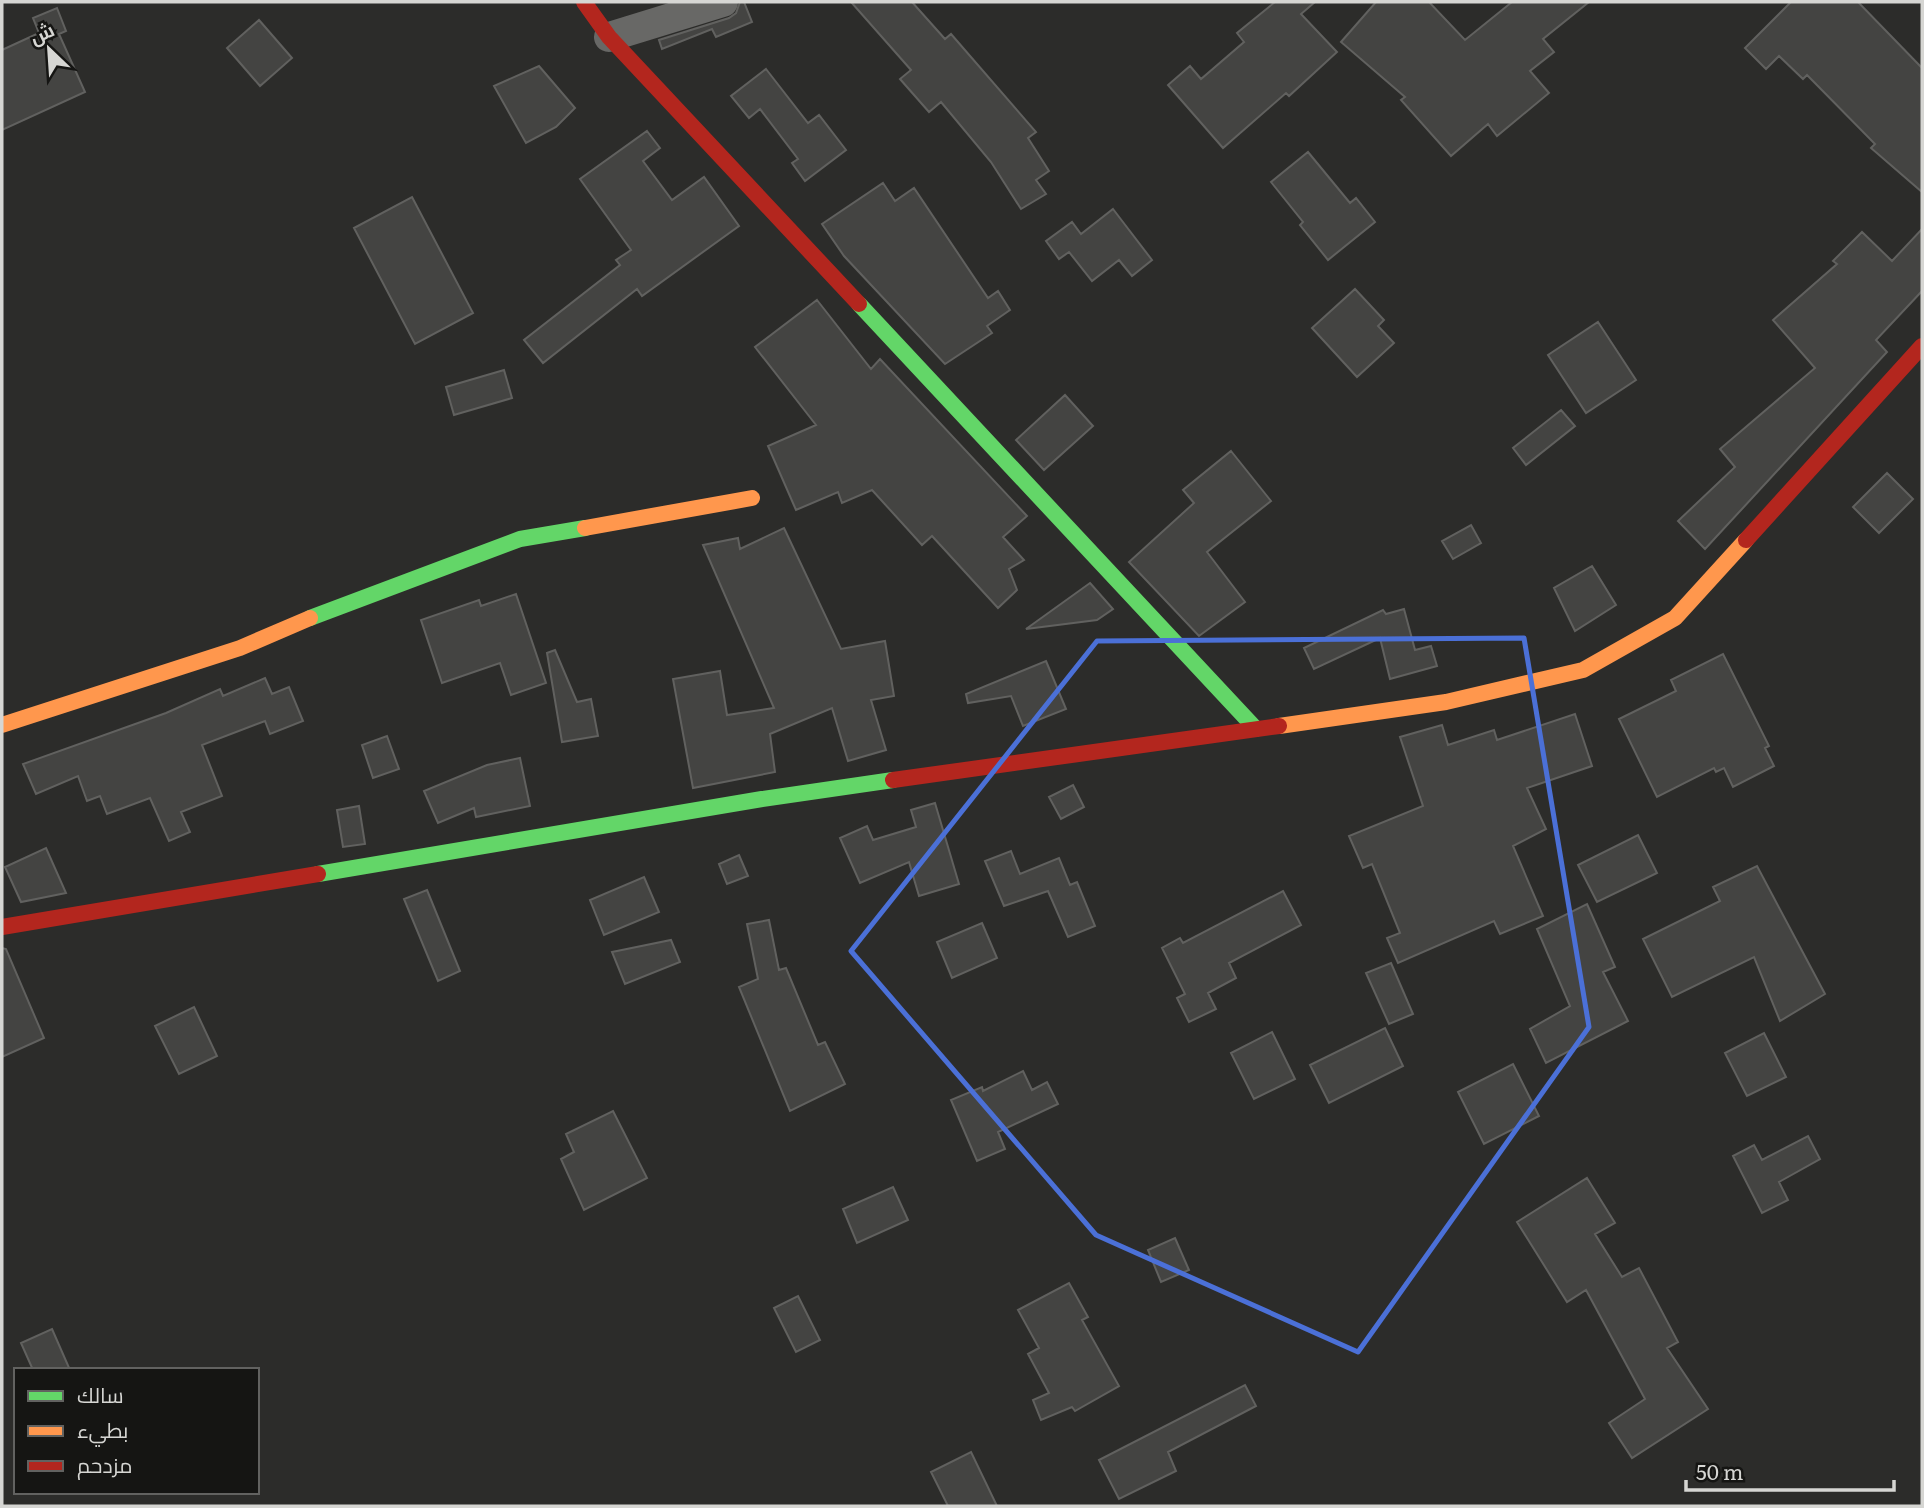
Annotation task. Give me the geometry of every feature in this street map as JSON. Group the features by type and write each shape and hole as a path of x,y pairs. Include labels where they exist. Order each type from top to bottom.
{"street":[{"path":"583,2 609,37 1256,729"},
{"path":"609,37 723,2"},
{"path":"2,927 762,799 1446,702 1583,670 1675,618 1922,346"},
{"path":"2,725 240,648 275,631 520,539 752,498"}],"highlighted area":[{"path":"1524,638 1589,1027 1358,1352 1096,1235 851,951 1097,641"}],"building":[{"path":"740,2 744,2 752,22 716,37 712,29 662,49 659,40 729,18 736,13"},
{"path":"851,2 912,2 945,39 951,34 1036,132 1028,138 1049,171 1036,180 1046,194 1021,209 991,162 941,102 929,112 900,79 911,70"},
{"path":"1275,2 1315,2 1301,14 1337,52 1289,96 1286,93 1223,148 1168,85 1190,66 1201,79 1244,42 1237,33"},
{"path":"1376,2 1429,2 1465,40 1512,2 1589,2 1543,39 1554,52 1530,71 1549,93 1497,136 1488,124 1451,156 1401,100 1405,97 1341,42"},
{"path":"1791,2 1858,2 1922,68 1922,192 1871,148 1875,144 1807,75 1803,79 1779,56 1766,69 1745,48"},
{"path":"57,8 66,31 59,34 85,92 2,130 2,50 39,33 33,18"},
{"path":"259,20 292,58 260,86 227,48"},
{"path":"539,66 575,108 556,127 526,143 494,86"},
{"path":"766,69 808,123 819,115 846,150 805,181 792,163 798,159 760,109 749,118 731,96"},
{"path":"647,131 660,148 643,161 672,200 704,177 739,226 642,296 637,289 543,363 524,340 620,265 616,260 631,250 580,179"},
{"path":"1308,152 1350,203 1356,198 1375,222 1328,260 1300,225 1303,222 1271,182"},
{"path":"883,183 895,201 914,188 988,298 998,291 1010,310 987,326 992,333 945,364 844,256 822,224"},
{"path":"412,197 473,313 415,344 354,228"},
{"path":"1113,209 1152,260 1132,276 1119,260 1092,281 1069,252 1059,259 1046,241 1072,222 1081,234"},
{"path":"1922,229 1922,291 1876,340 1887,352 1705,549 1678,521 1735,467 1720,449 1815,368 1773,320 1837,264 1833,261 1862,232 1892,261"},
{"path":"1355,289 1384,320 1378,326 1394,343 1357,377 1312,328"},
{"path":"817,300 871,369 880,359 1027,516 1003,537 1024,560 1009,569 1017,590 998,608 932,536 922,545 872,490 842,503 838,492 796,510 768,446 816,425 755,347"},
{"path":"1598,322 1636,380 1586,413 1548,355"},
{"path":"504,370 512,398 454,415 446,387"},
{"path":"1065,395 1093,426 1044,470 1016,440"},
{"path":"1561,410 1575,426 1526,465 1513,448"},
{"path":"1231,451 1271,501 1207,552 1245,602 1199,636 1129,562 1194,503 1183,490"},
{"path":"1887,473 1913,499 1879,533 1853,507"},
{"path":"1471,525 1481,543 1453,559 1442,541"},
{"path":"784,528 841,649 885,641 894,696 871,700 886,750 848,761 832,708 770,734 775,772 693,788 673,679 720,671 727,715 774,708 703,545 738,538 740,549"},
{"path":"1592,566 1616,605 1575,631 1554,588"},
{"path":"1090,583 1113,609 1097,620 1026,629"},
{"path":"516,594 546,683 511,695 500,663 442,683 421,620 479,600 481,606"},
{"path":"1404,609 1415,650 1431,646 1437,666 1390,679 1380,638 1314,669 1304,648 1383,610 1386,614"},
{"path":"555,650 577,702 591,699 598,736 562,742 547,653"},
{"path":"1723,654 1769,746 1765,748 1774,766 1733,787 1724,768 1716,772 1714,768 1657,797 1619,719 1676,691 1671,680"},
{"path":"1046,661 1066,709 1023,726 1011,696 968,703 966,694"},
{"path":"265,678 272,694 289,687 303,721 270,734 265,721 202,745 222,796 181,812 190,832 169,841 150,798 107,814 100,796 87,801 78,776 36,794 23,764 166,713 220,689 223,696"},
{"path":"1575,714 1592,766 1527,788 1546,829 1513,846 1543,916 1500,934 1494,921 1398,963 1387,938 1400,933 1372,864 1363,868 1349,836 1423,806 1400,737 1442,725 1448,745 1494,730 1497,740"},
{"path":"387,736 399,769 373,778 362,745"},
{"path":"520,758 530,806 476,817 474,808 438,823 424,791 487,765"},
{"path":"1073,785 1084,807 1061,819 1049,797"},
{"path":"935,803 959,884 919,896 909,862 860,883 840,838 867,826 873,840 916,827 911,810"},
{"path":"359,806 365,844 343,847 337,810"},
{"path":"1638,835 1657,873 1597,902 1578,865"},
{"path":"46,848 66,893 21,902 5,867"},
{"path":"1011,851 1020,874 1059,858 1070,885 1077,882 1095,926 1068,937 1048,891 1004,906 985,861"},
{"path":"739,855 748,876 727,884 719,864"},
{"path":"1757,866 1825,994 1780,1021 1754,957 1672,997 1643,939 1720,901 1713,887"},
{"path":"644,877 659,912 604,935 590,900"},
{"path":"427,890 460,971 438,981 404,899"},
{"path":"1283,891 1301,925 1229,963 1236,978 1208,993 1216,1009 1189,1022 1177,998 1185,994 1162,948 1180,938 1183,943"},
{"path":"1587,904 1615,967 1603,972 1628,1021 1546,1063 1530,1029 1570,1006 1537,929"},
{"path":"769,920 779,970 786,968 818,1045 825,1042 845,1084 790,1111 739,987 758,979 747,924"},
{"path":"982,923 997,958 952,978 937,942"},
{"path":"671,940 680,962 625,984 612,952"},
{"path":"2,948 6,949 44,1038 2,1057"},
{"path":"1391,963 1413,1014 1389,1024 1366,973"},
{"path":"194,1007 217,1056 179,1074 155,1026"},
{"path":"1385,1028 1403,1066 1329,1103 1310,1065"},
{"path":"1272,1032 1295,1079 1254,1099 1231,1053"},
{"path":"1764,1033 1786,1077 1747,1096 1725,1053"},
{"path":"1513,1064 1539,1116 1484,1144 1458,1092"},
{"path":"1023,1071 1032,1090 1047,1082 1058,1104 998,1132 1005,1149 977,1161 951,1100 982,1087 983,1091"},
{"path":"613,1111 647,1178 584,1210 561,1159 574,1152 566,1134"},
{"path":"1808,1136 1820,1159 1779,1182 1788,1200 1762,1213 1733,1156 1754,1145 1762,1160"},
{"path":"1587,1178 1615,1223 1595,1234 1622,1277 1639,1268 1678,1342 1667,1348 1708,1409 1632,1458 1609,1423 1645,1399 1586,1290 1567,1302 1517,1222"},
{"path":"893,1187 908,1220 857,1243 843,1209"},
{"path":"1175,1238 1189,1270 1161,1282 1148,1250"},
{"path":"1069,1283 1088,1317 1082,1320 1119,1386 1075,1411 1072,1407 1041,1420 1033,1400 1049,1393 1028,1354 1039,1348 1018,1310"},
{"path":"798,1296 820,1340 796,1352 774,1308"},
{"path":"52,1329 69,1368 32,1368 21,1343"},
{"path":"1245,1385 1256,1406 1168,1452 1176,1471 1119,1499 1099,1460"},
{"path":"971,1452 997,1506 948,1506 931,1472"}],"traffic: fast":[{"path":"859,304 1256,729"},
{"path":"310,618 520,539 585,528"},
{"path":"318,874 762,799 893,780"}],"traffic: slow":[{"path":"585,528 752,498"},
{"path":"1279,726 1446,702 1583,670 1675,618 1746,540"},
{"path":"2,725 240,648 310,618"}],"traffic: jam":[{"path":"584,2 609,37 859,304"},
{"path":"1746,540 1922,346"},
{"path":"893,780 1279,726"},
{"path":"2,927 318,874"}]}
